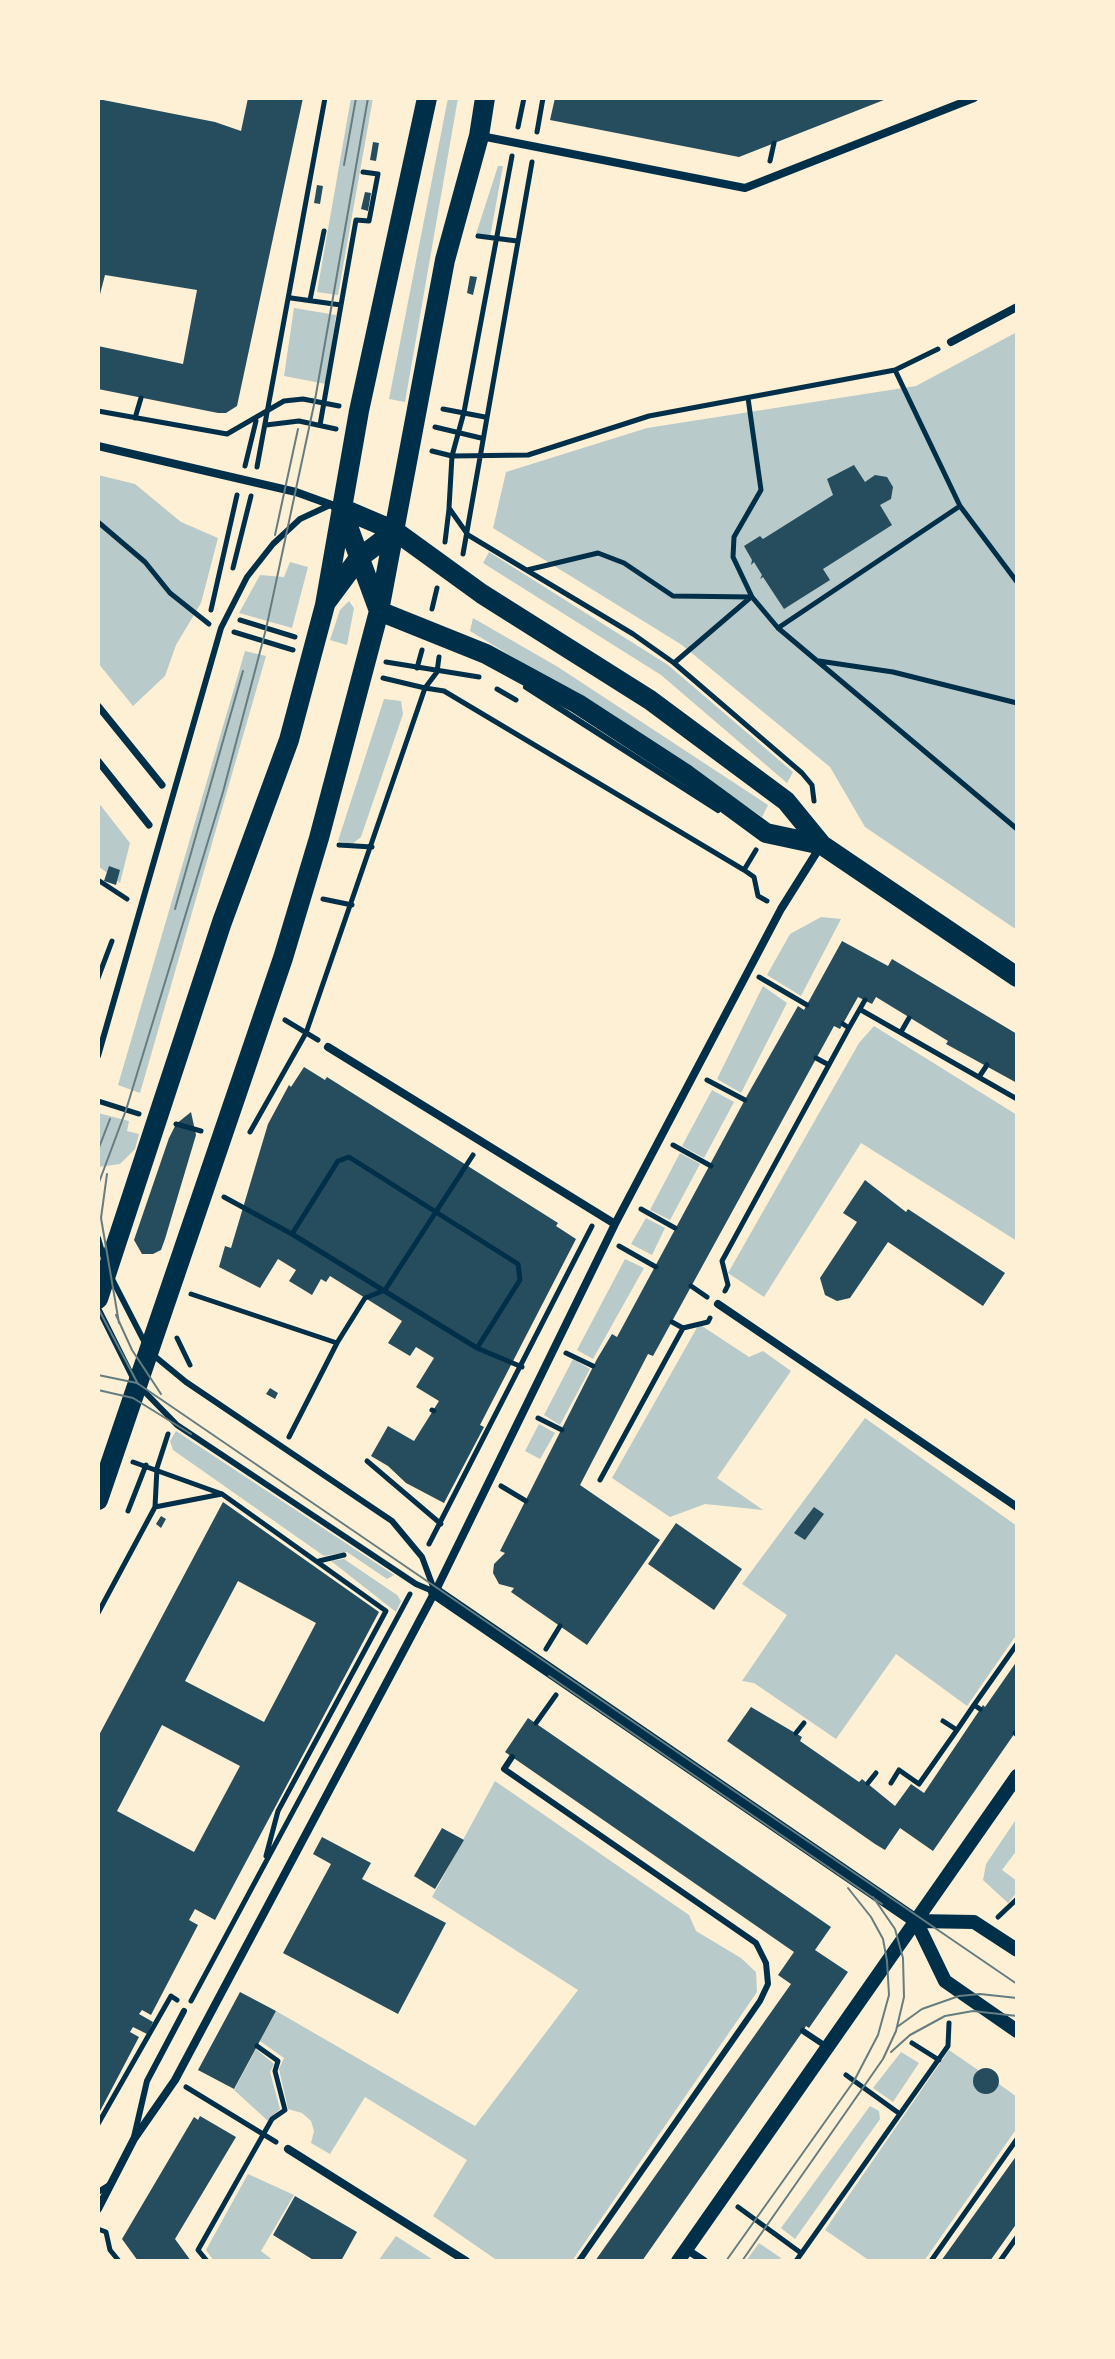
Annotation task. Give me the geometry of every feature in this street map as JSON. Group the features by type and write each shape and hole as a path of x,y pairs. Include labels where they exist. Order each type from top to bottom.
{"main road":[{"path":"98,1299 222,922 289,740 325,605 335,507 427,98"},
{"path":"98,1500 115,1458 137,1383 315,853 379,611 445,260 479,136 485,98"},
{"path":"335,507 395,531 482,594 650,700 786,801 822,845 1017,977"},
{"path":"335,507 379,611 486,654 578,704 687,775 766,833 822,845"},
{"path":"325,605 359,558 395,531"}],"street":[{"path":"479,136 745,188 974,98"},
{"path":"951,342 1017,307"},
{"path":"98,446 296,492 335,507"},
{"path":"98,706 162,785"},
{"path":"98,761 149,825"},
{"path":"98,2209 134,2139 175,2080 435,1592 615,1224 781,909 822,845"},
{"path":"328,1047 615,1224"},
{"path":"718,1304 1017,1507"},
{"path":"435,1592 916,1921 945,1981 1017,2031"},
{"path":"704,2261 682,2255 1017,1776"},
{"path":"916,1921 974,1922 1017,1950"},
{"path":"288,2149 466,2261"}],"lane":[{"path":"98,1056 221,628 237,593 288,528 335,507"},
{"path":"98,1238 107,1269 149,1351 186,1382 392,1521 422,1557 435,1592"},
{"path":"98,1308 137,1383 172,1421 416,1584 435,1592"},
{"path":"512,1757 504,1769 756,1943 766,1963 768,1984 760,2001 579,2261"},
{"path":"134,2139 147,2081 184,2011"},
{"path":"803,2031 827,2047"},
{"path":"98,2192 111,2184"}],"path":[{"path":"237,593 232,569 254,483 291,298 325,98"},
{"path":"524,98 464,412 452,456 449,508 468,535 633,634 674,663 812,785 822,845"},
{"path":"468,535 481,438 543,98"},
{"path":"770,161 774,143"},
{"path":"320,425 356,220 369,221 378,174 363,172"},
{"path":"310,301 324,231"},
{"path":"478,236 517,241"},
{"path":"291,298 341,305"},
{"path":"452,456 528,455 649,416 895,370 951,342"},
{"path":"895,370 960,506 1017,582"},
{"path":"135,418 141,398"},
{"path":"748,398 761,490 734,537 733,557 752,597 778,628 1017,829"},
{"path":"443,409 485,417"},
{"path":"98,411 227,434 256,420 208,623"},
{"path":"459,432 481,438"},
{"path":"778,628 960,506"},
{"path":"98,522 145,562 170,593 208,623 297,651"},
{"path":"525,570 598,553 624,563 673,596 752,597"},
{"path":"674,663 752,597"},
{"path":"815,660 893,672 1017,703"},
{"path":"98,1101 242,1144 306,1033 425,688 437,672"},
{"path":"384,678 444,691 733,863 754,877 758,896 781,909"},
{"path":"339,845 372,847"},
{"path":"98,880 128,900"},
{"path":"322,899 352,905"},
{"path":"748,970 807,1005"},
{"path":"672,1322 683,1328 708,1322 728,1285 722,1261 829,1065 846,1026 861,1010 865,1000"},
{"path":"861,1010 1017,1099"},
{"path":"901,1032 909,1018"},
{"path":"285,1019 328,1047"},
{"path":"816,1058 829,1065"},
{"path":"979,1077 987,1065"},
{"path":"694,1073 745,1100"},
{"path":"660,1138 711,1166"},
{"path":"292,1234 338,1161 349,1157 518,1264 520,1280 477,1348"},
{"path":"290,1436 337,1343 365,1298 385,1290 466,1166"},
{"path":"224,1197 292,1234 477,1348 512,1362"},
{"path":"627,1201 675,1228"},
{"path":"422,1557 598,1214"},
{"path":"608,1240 656,1267"},
{"path":"191,1294 337,1343"},
{"path":"600,1480 683,1328"},
{"path":"177,1338 191,1368 186,1382"},
{"path":"555,1347 593,1366"},
{"path":"523,1411 562,1430"},
{"path":"98,1613 155,1507 157,1468 172,1421"},
{"path":"115,1458 157,1468 222,1494 396,1619"},
{"path":"367,1461 441,1524"},
{"path":"128,1511 146,1465"},
{"path":"490,1479 526,1501"},
{"path":"155,1507 222,1494"},
{"path":"98,2124 171,1996 188,2006 416,1584"},
{"path":"264,1865 278,1811 386,1611"},
{"path":"919,1784 957,1730 965,1725 1017,1644"},
{"path":"997,1673 1004,1677"},
{"path":"536,1723 565,1681"},
{"path":"943,1721 957,1730"},
{"path":"796,1733 804,1723"},
{"path":"944,1749 951,1754"},
{"path":"891,1783 899,1770 927,1789"},
{"path":"868,1783 876,1773"},
{"path":"996,1921 1017,1899"},
{"path":"796,2261 948,2046 949,2023"},
{"path":"912,2043 939,2060"},
{"path":"207,2261 198,2250 263,2134 275,2115 285,2110 275,2071 278,2061 257,2046"},
{"path":"846,2075 900,2114"},
{"path":"175,2080 288,2149"},
{"path":"931,2261 1017,2139"},
{"path":"982,2189 989,2193"},
{"path":"723,2196 801,2253"},
{"path":"98,2229 106,2232 110,2250 119,2261"},
{"path":"1000,2261 1017,2237"},
{"path":"942,2246 948,2251"}],"shaded area":[{"path":"351,98 373,98 338,295 317,292"},
{"path":"448,98 458,98 405,402 389,399"},
{"path":"498,166 503,166 490,237 476,234"},
{"path":"294,308 336,315 326,384 284,376"},
{"path":"1017,332 1017,930 865,827 830,767 682,645 493,528 506,472 647,428 916,386"},
{"path":"98,475 135,484 181,522 218,538 201,603 176,645 165,676 133,706 98,663"},
{"path":"489,552 668,665 793,772 787,783 661,675 483,563"},
{"path":"290,562 308,567 292,628 239,613 260,575 284,577"},
{"path":"349,601 354,608 347,645 330,640 340,610"},
{"path":"473,618 558,667 768,805 762,817 659,746 470,631"},
{"path":"245,651 266,656 140,1093 118,1085"},
{"path":"384,699 401,701 403,714 361,837 352,844 338,841"},
{"path":"98,802 130,843 120,883 98,866"},
{"path":"821,917 841,919 801,996 767,975 790,934"},
{"path":"763,986 787,1003 741,1093 717,1079"},
{"path":"874,1026 1017,1115 1017,1241 861,1143 764,1297 728,1273 859,1043"},
{"path":"712,1090 734,1102 704,1158 682,1146"},
{"path":"98,1113 129,1121 127,1131 139,1134 135,1149 120,1164 98,1167"},
{"path":"680,1153 700,1164 670,1220 650,1210"},
{"path":"646,1218 665,1228 652,1255 631,1244"},
{"path":"625,1259 644,1268 593,1359 577,1350"},
{"path":"699,1324 749,1357 763,1351 791,1371 717,1478 763,1510 705,1504 670,1517 612,1478"},
{"path":"573,1359 590,1369 560,1425 544,1415"},
{"path":"865,1418 1017,1526 1017,1634 967,1706 896,1654 836,1739 754,1683 742,1681 787,1615 742,1584"},
{"path":"539,1424 555,1433 540,1459 525,1451"},
{"path":"176,1431 394,1575 387,1579 347,1552 324,1556 173,1450 170,1441"},
{"path":"344,1559 397,1595 401,1601 396,1612 331,1561"},
{"path":"495,1781 689,1915 696,1931 741,1958 756,1972 757,1992 572,2261 498,2261 433,2216 467,2160 365,2097 330,2154 311,2143 314,2131 311,2121 302,2113 288,2109 279,2069 284,2058 260,2041 276,2011 475,2126 578,1990 432,1897"},
{"path":"1017,1818 1017,1850 1002,1870 1017,1881 1017,1892 1008,1903 983,1880 986,1864"},
{"path":"256,2049 274,2064 270,2072 280,2109 268,2121 234,2090"},
{"path":"949,2050 978,2070 973,2081 979,2092 991,2093 999,2084 1017,2097 1017,2128 924,2261 870,2261 825,2230"},
{"path":"901,2052 919,2063 893,2102 873,2088"},
{"path":"870,2106 879,2111 880,2119 795,2239 781,2228"},
{"path":"248,2174 294,2195 261,2251 274,2261 214,2261 206,2250"},
{"path":"396,2236 435,2261 378,2261"},
{"path":"759,2243 781,2258 779,2261 746,2261"}],"building":[{"path":"248,98 303,98 237,406 226,413 218,413 98,389 98,346 183,364 197,290 105,275 98,302 98,99 215,122 241,131"},
{"path":"555,98 889,98 739,157 550,120"},
{"path":"373,142 379,143 376,161 370,160"},
{"path":"317,185 323,186 320,204 314,203"},
{"path":"365,192 371,193 368,211 361,209"},
{"path":"470,276 477,277 473,295 467,293"},
{"path":"854,465 865,482 875,475 887,477 893,487 891,499 880,505 892,525 823,569 830,580 784,609 763,577 760,579 762,575 754,562 751,565 752,560 744,546 760,536 763,539 833,495 827,479"},
{"path":"109,866 120,870 116,885 104,881"},
{"path":"842,941 888,966 892,959 1017,1034 1017,1083 946,1044 948,1041 876,997 872,1004 858,997 840,1029 834,1026 653,1356 648,1354 580,1485 660,1540 587,1645 511,1592 514,1588 499,1584 493,1573 494,1564 505,1553 500,1551 597,1359 612,1334 617,1337 798,1006 804,1010"},
{"path":"304,1067 325,1080 327,1077 558,1223 556,1226 576,1239 480,1425 484,1427 444,1503 406,1483 388,1466 371,1456 388,1426 414,1441 439,1401 416,1387 434,1358 416,1347 410,1356 388,1343 402,1321 330,1276 326,1282 321,1279 312,1295 289,1281 296,1270 278,1259 260,1288 219,1267 225,1246 231,1248 268,1124 289,1085 291,1087"},
{"path":"191,1112 196,1135 165,1239 161,1250 142,1254 134,1240 169,1138 176,1124"},
{"path":"865,1180 906,1212 908,1209 1005,1273 983,1306 888,1242 850,1298 837,1301 825,1295 820,1278 857,1222 843,1213"},
{"path":"270,1388 278,1393 275,1399 266,1394"},
{"path":"223,1502 379,1612 215,1920 195,1909 189,1920 198,1925 151,2015 142,2010 139,2014 153,2022 147,2034 133,2027 130,2032 139,2037 98,2115 98,1737","holes":["238,1581 316,1623 264,1722 185,1681","162,1725 240,1766 194,1852 117,1811"]},
{"path":"814,1507 824,1514 805,1540 794,1533"},
{"path":"161,1516 166,1519 161,1528 156,1524"},
{"path":"676,1523 742,1569 714,1610 648,1564"},
{"path":"1017,1661 1017,1730 933,1851 900,1828 885,1850 727,1741 751,1707 802,1737 800,1741 859,1782 862,1779 895,1806 911,1784 924,1793 983,1705 985,1707"},
{"path":"528,1718 831,1927 815,1950 848,1972 809,2028 806,2026 642,2261 595,2261 791,1984 778,1975 794,1952 505,1752"},
{"path":"442,1828 464,1840 435,1889 414,1876"},
{"path":"322,1837 371,1863 362,1879 446,1923 398,2014 283,1953 331,1864 313,1854"},
{"path":"240,1992 276,2011 234,2089 198,2070"},
{"path":"986,2068 995,2072 999,2081 995,2090 986,2094 977,2090 973,2081 977,2072"},
{"path":"200,2116 236,2137 175,2239 191,2261 138,2261 122,2239 194,2117 198,2120"},
{"path":"1017,2155 1017,2223 990,2261 941,2261"},
{"path":"295,2196 357,2232 341,2261 315,2261 273,2235"}],"tram line":[{"path":"344,165 356,98"},
{"path":"98,1185 126,1110 223,792 266,629 315,400 368,98"},
{"path":"275,535 298,429"},
{"path":"175,909 243,671"},
{"path":"98,1150 110,1119"},
{"path":"107,1174 101,1218 119,1323"},
{"path":"98,1308 138,1384"},
{"path":"116,1315 132,1350 161,1394"},
{"path":"98,1375 137,1383 1017,1984"},
{"path":"98,1390 133,1398 191,1434"},
{"path":"549,1676 882,1904"},
{"path":"726,2261 854,2081 878,2035 889,1995 883,1939 871,1917 848,1888"},
{"path":"742,2261 883,2059 896,2031 904,1997 903,1958 895,1929 873,1897"},
{"path":"897,2027 922,2009 959,1996 980,1994 1017,1998"},
{"path":"891,2052 910,2035 945,2016 973,2011 1017,2016"}]}
